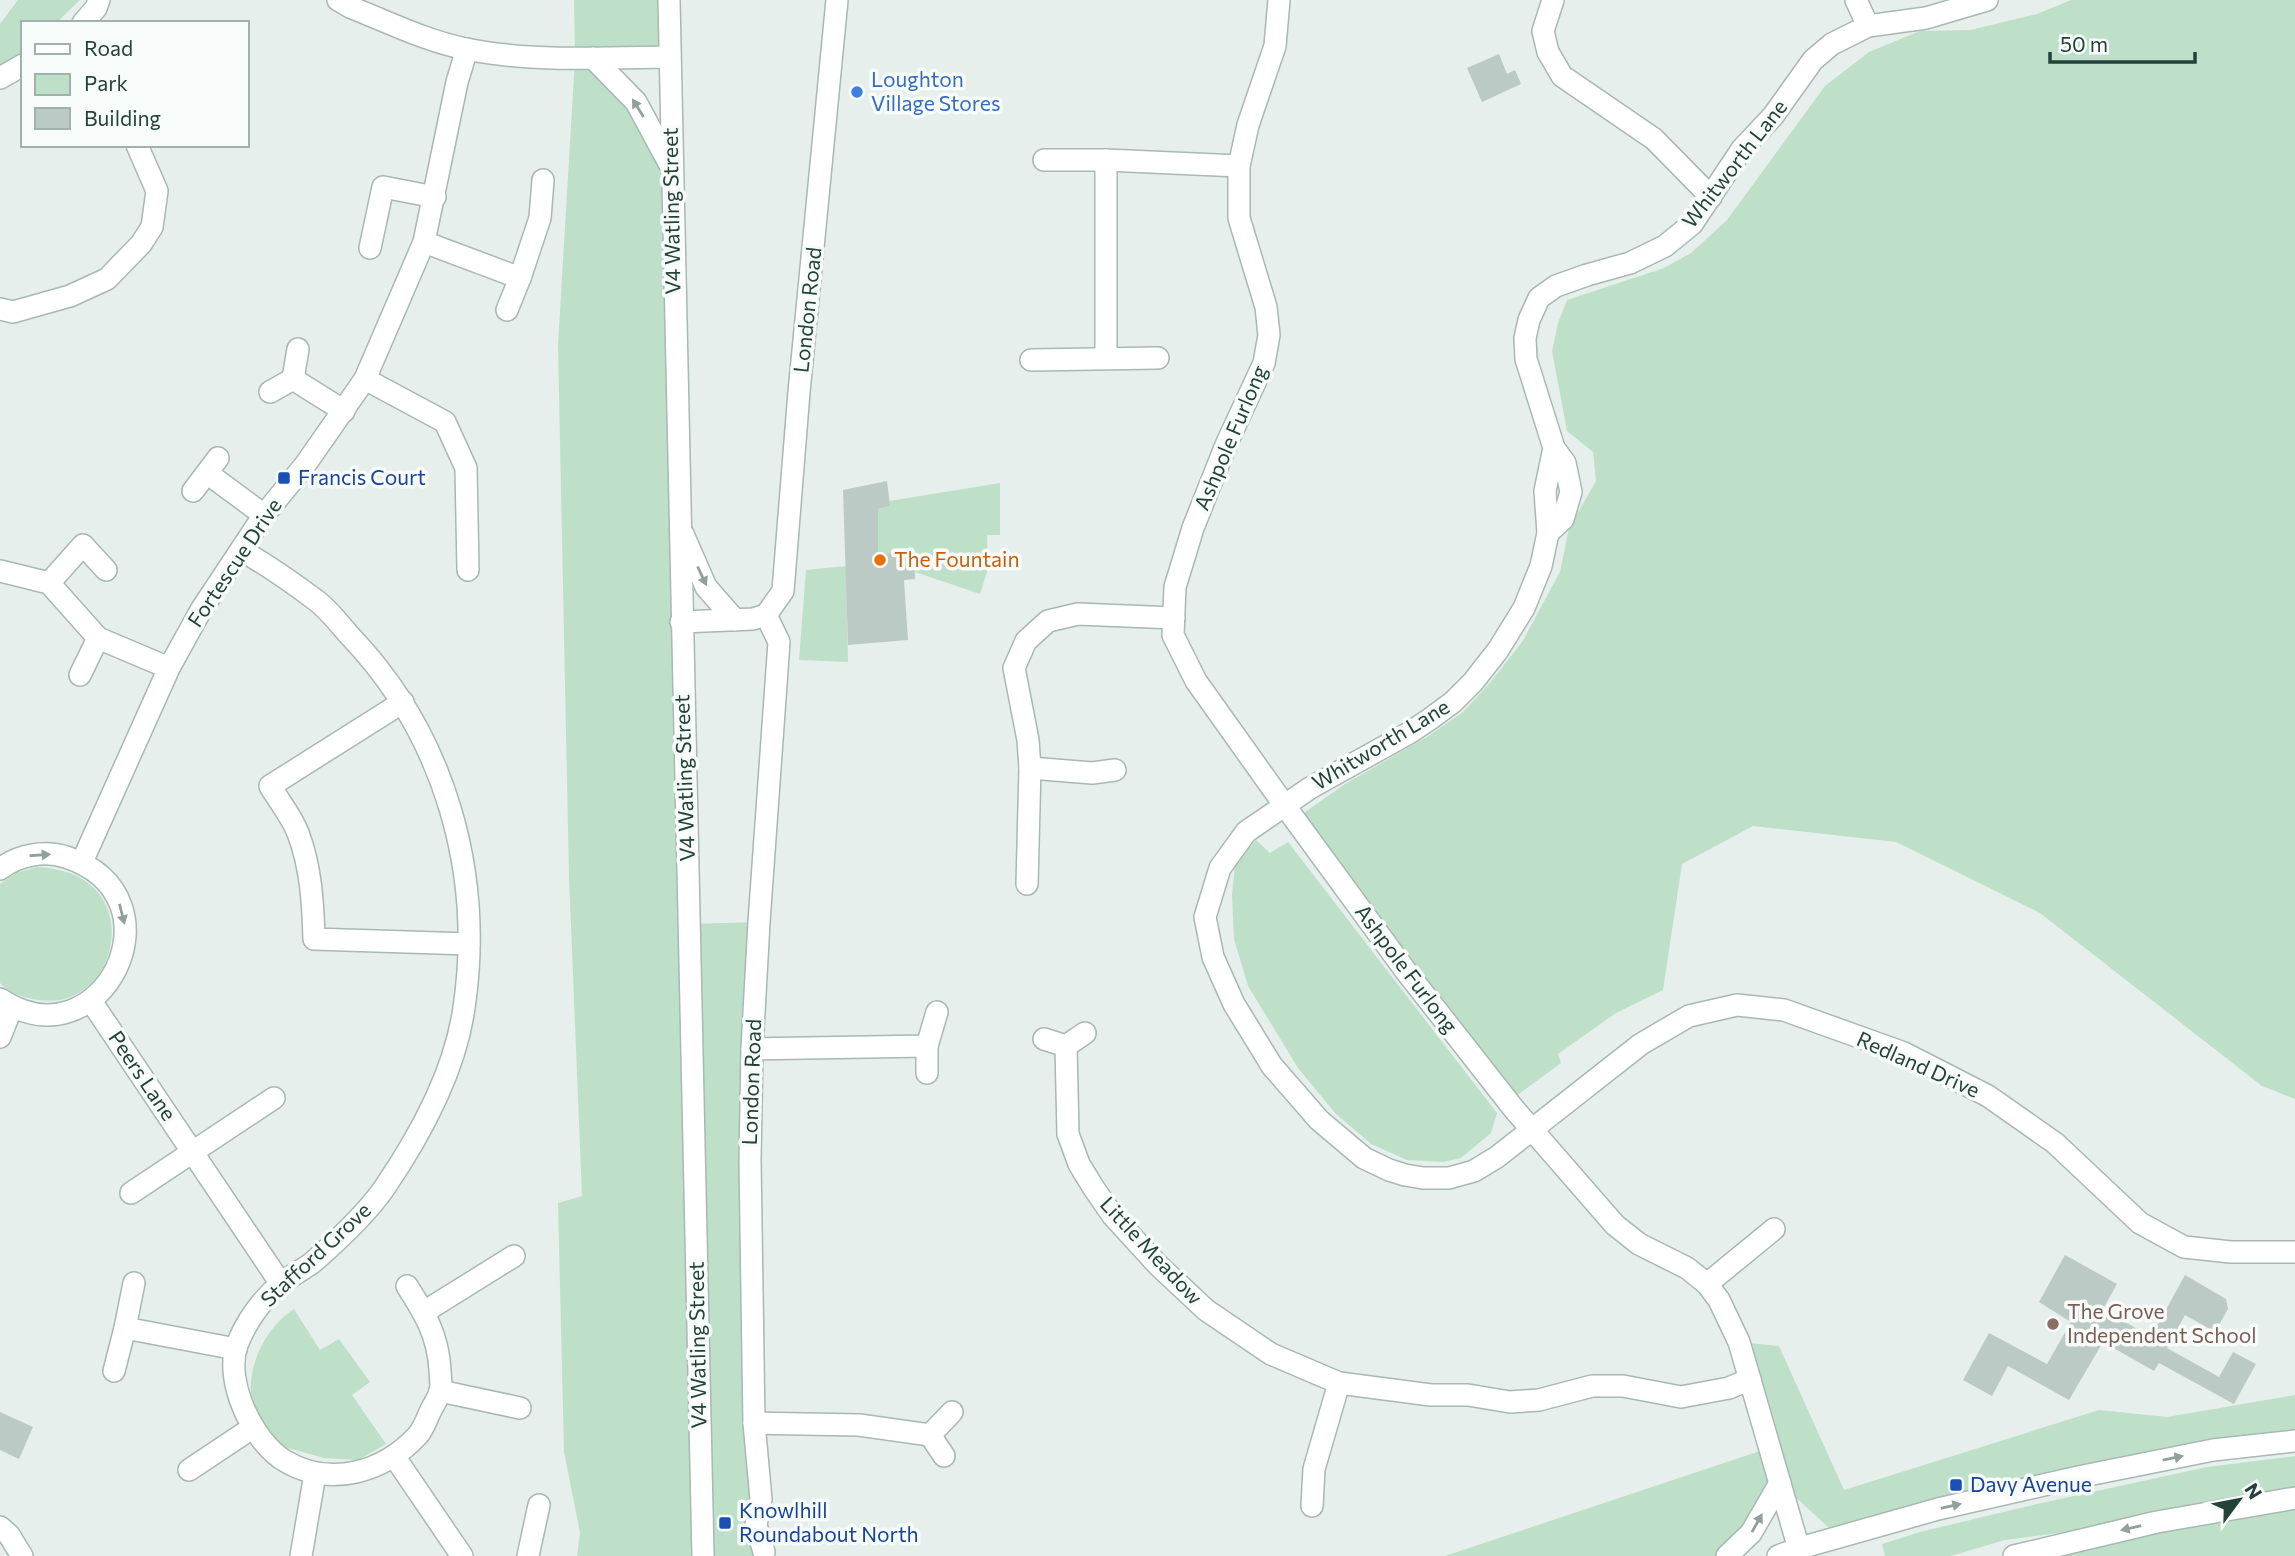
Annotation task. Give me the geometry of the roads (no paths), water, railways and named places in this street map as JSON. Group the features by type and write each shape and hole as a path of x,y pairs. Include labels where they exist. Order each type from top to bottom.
{"street":[{"path":"85,21 99,0"},
{"path":"338,0 439,42 467,49 593,58 669,57"},
{"name":"V4 Watling Street","path":"669,0 703,1556"},
{"name":"London Road","path":"764,1552 756,1525 761,1499 754,1423 750,1160 752,1049 779,642 766,615 783,591 799,392 837,0"},
{"path":"1553,0 1543,31 1548,52 1562,76 1654,139 1711,197"},
{"path":"1856,0 1868,26"},
{"name":"Whitworth Lane","path":"1285,806 1310,788 1409,733 1453,702 1498,650 1524,608 1541,566 1548,533 1563,519 1571,492 1564,463 1554,448 1526,359 1525,338 1529,320 1539,298 1556,286 1630,263 1665,246 1692,225 1742,149 1773,116 1813,61 1832,44 1868,26 1926,18 1987,0"},
{"name":"Ashpole Furlong","path":"1273,1 1275,46 1248,125 1238,166 1239,218 1266,307 1269,335 1264,363 1226,445 1193,528 1175,587 1173,635 1196,681 1285,806 1405,970 1531,1129 1615,1225 1639,1244 1686,1268 1707,1284 1730,1320 1739,1342 1800,1552"},
{"name":"Fortescue Drive","path":"82,862 169,668 201,610 264,515 305,465 365,379 424,242 457,82 467,49"},
{"path":"593,58 636,102 671,167"},
{"path":"0,78 21,66"},
{"path":"0,309 13,312 70,296 107,279 141,244 152,227 157,191 138,147"},
{"path":"1044,160 1238,166"},
{"path":"1105,358 1107,160"},
{"path":"507,310 540,218 543,180"},
{"path":"370,248 383,187 435,197"},
{"path":"424,242 520,278"},
{"path":"293,379 298,349"},
{"path":"1031,360 1158,358"},
{"path":"270,392 293,379"},
{"path":"293,379 344,411"},
{"path":"365,379 445,422 466,468 468,570"},
{"path":"194,491 212,465 264,515"},
{"path":"679,526 706,587 735,620"},
{"path":"49,583 83,545 106,569"},
{"name":"Stafford Grove","path":"241,550 319,603 368,654 403,702 434,763 456,824 467,883 470,944 464,1010 452,1056 421,1128 383,1190 342,1235 310,1264 281,1284 247,1322 236,1349 236,1389 252,1428 282,1460 315,1474 352,1475 394,1456 421,1432 440,1391 439,1348 424,1312 407,1286"},
{"path":"0,571 49,583 98,638 169,668"},
{"path":"1027,884 1030,768 1028,740 1014,668 1026,642 1048,621 1078,614 1174,618"},
{"path":"681,622 753,619 766,615"},
{"path":"80,675 98,638"},
{"path":"403,702 270,786 297,830 307,864 313,901 314,939 470,944"},
{"path":"1030,768 1092,773 1115,771"},
{"path":"1285,806 1246,832 1220,868 1205,917 1213,957 1234,1004 1280,1076 1319,1120 1364,1158 1405,1175 1450,1178 1474,1171 1497,1157 1531,1129"},
{"path":"0,869 7,863 32,855 58,854 82,862 104,879 119,902 126,929 123,957 111,982 91,1001 66,1012 38,1014 6,1003 0,1037"},
{"name":"Peers Lane","path":"91,1001 281,1284"},
{"name":"Redland Drive","path":"1531,1129 1641,1044 1689,1016 1737,1005 1784,1010 1904,1054 1989,1096 2055,1143 2140,1223 2184,1247 2231,1252 2295,1252"},
{"path":"927,1073 927,1046 937,1012"},
{"path":"1044,1040 1066,1046 1085,1034"},
{"path":"752,1049 927,1046"},
{"name":"Little Meadow","path":"1066,1046 1068,1134 1079,1164 1113,1216 1158,1265 1206,1310 1271,1354 1339,1383 1431,1395 1468,1395 1510,1402 1539,1400 1592,1386 1623,1386 1681,1397 1729,1388 1750,1379"},
{"path":"131,1193 274,1098"},
{"path":"1707,1284 1774,1229"},
{"path":"424,1312 513,1256"},
{"path":"114,1371 134,1283"},
{"path":"125,1328 236,1349"},
{"path":"1312,1506 1314,1469 1339,1383"},
{"path":"440,1391 520,1408"},
{"path":"930,1435 952,1412"},
{"path":"754,1423 859,1425 930,1435 944,1456"},
{"path":"188,1470 252,1428"},
{"path":"1778,1556 1800,1552 1885,1524 2044,1485 2213,1450 2295,1441"},
{"path":"394,1456 462,1556"},
{"path":"301,1556 315,1474"},
{"path":"1727,1556 1751,1533 1780,1483"},
{"path":"2014,1556 2157,1522 2295,1498"},
{"path":"528,1556 539,1505"},
{"path":"0,1527 9,1535 22,1556"}],"place":[{"name":"Loughton Village Stores","path":"857,92"},
{"name":"Francis Court","path":"284,478"},
{"name":"The Fountain","path":"880,560"},
{"name":"The Grove Independent School","path":"2053,1324"},
{"name":"Davy Avenue","path":"1956,1485"},
{"name":"Knowlhill Roundabout North","path":"725,1523"}]}
